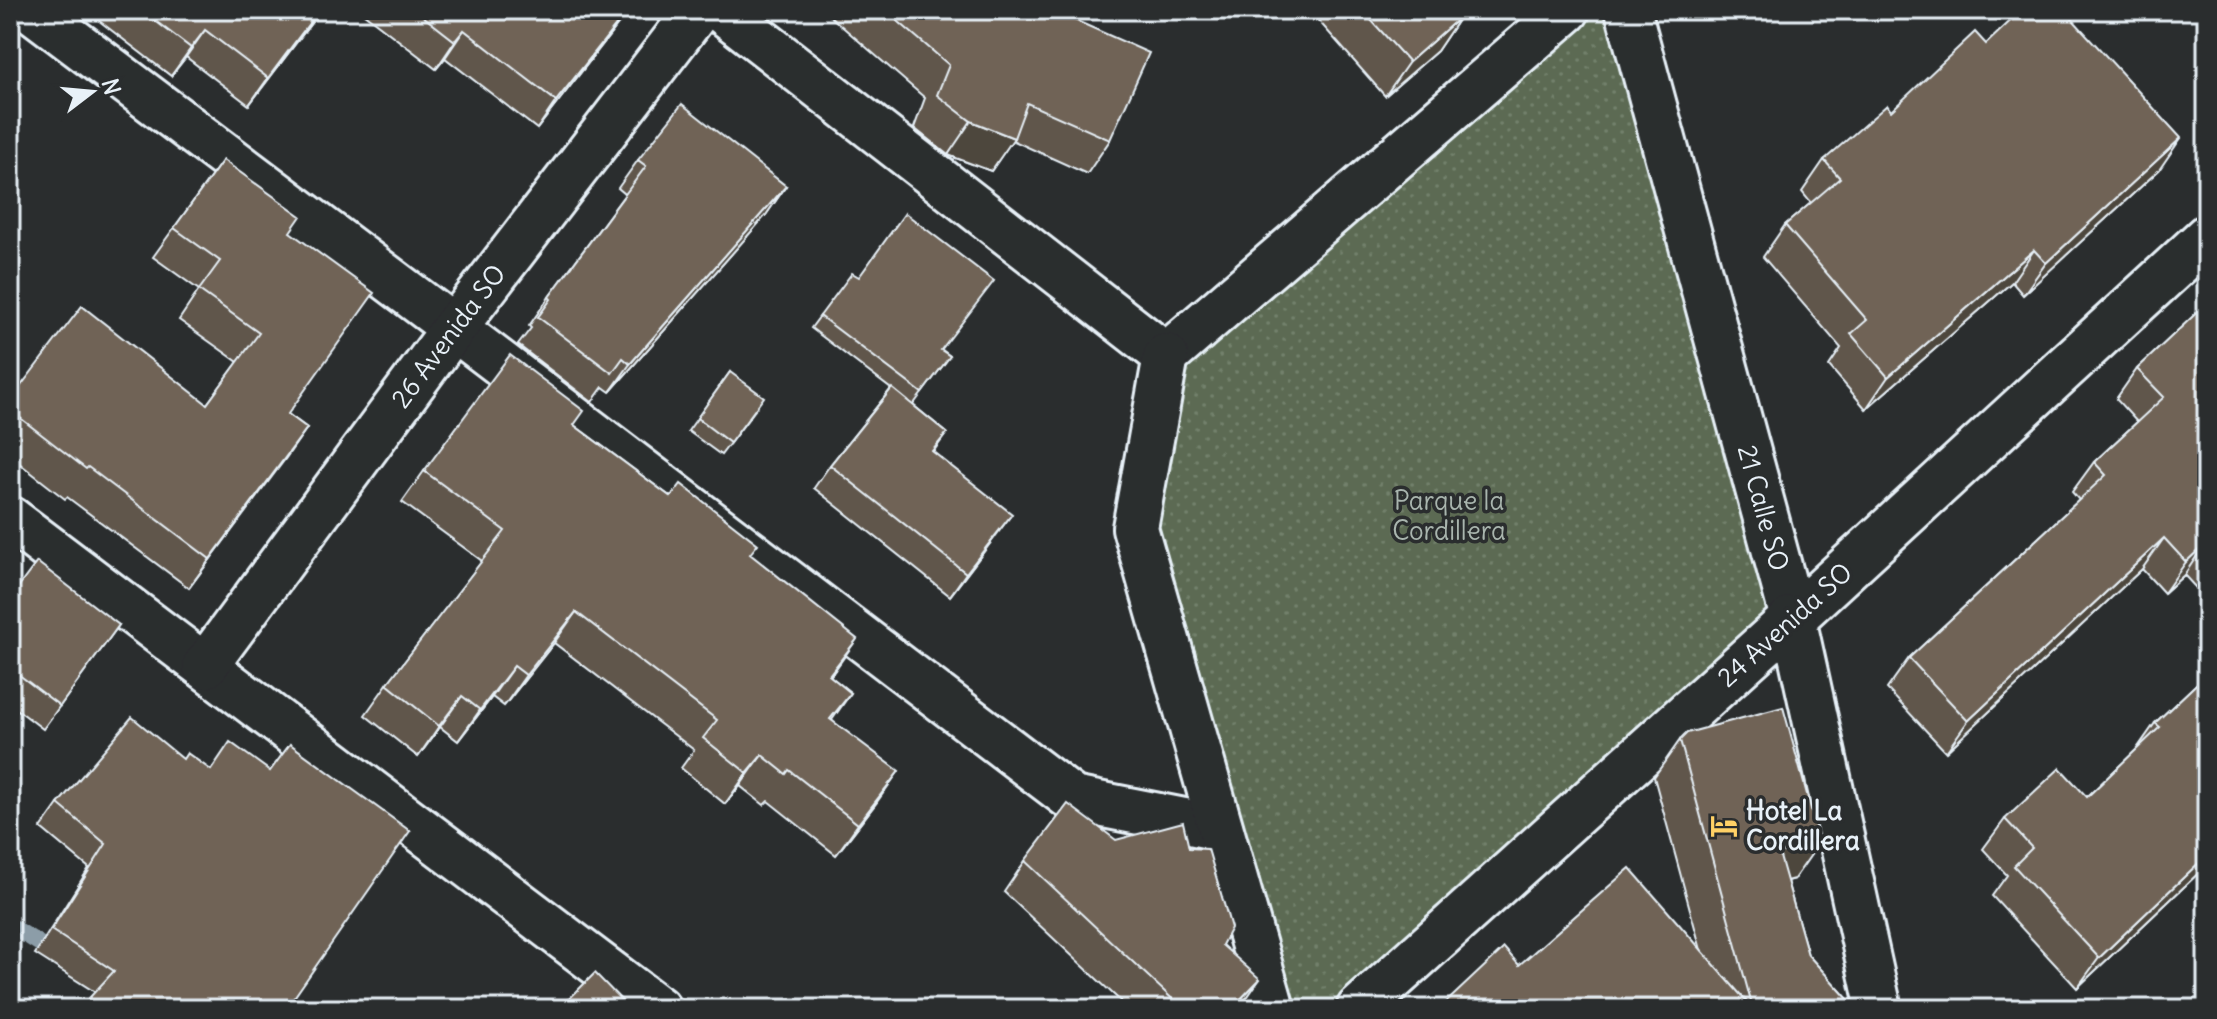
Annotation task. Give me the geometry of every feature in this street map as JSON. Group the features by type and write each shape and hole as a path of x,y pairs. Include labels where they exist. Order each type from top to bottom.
{"street":[{"path":"32,10 1073,799 1220,828"},
{"name":"26 Avenida SO","path":"205,666 454,328 698,10"},
{"path":"721,10 1166,356"},
{"path":"1272,1009 1135,528 1166,356 1567,10"},
{"name":"21 Calle SO","path":"1628,10 1793,618 1879,1009"},
{"name":"24 Avenida SO","path":"1359,1009 1793,618 2207,237"},
{"path":"10,519 658,1009"}],"green space":[{"name":"Parque la Cordillera","path":"1567,10 1628,10 1793,618 1358,1009 1274,1009 1135,528 1166,356"}],"building":[{"path":"141,10 319,10 268,78 205,30 191,48"},
{"path":"415,10 628,10 556,101 464,30 455,41"},
{"path":"885,10 1063,10 1061,14 1149,53 1110,140 1027,103 1014,138 971,121 937,95 949,65"},
{"path":"1362,10 1454,10 1460,17 1409,62"},
{"path":"2022,10 2064,10 2181,138 2046,263 2034,250 1888,377 1851,334 1867,320 1785,225 1840,178 1824,160 1887,105 1891,111 1975,32 1986,44"},
{"path":"682,104 786,186 630,364 623,358 612,373 538,317 551,299 549,297 646,166 638,160"},
{"path":"223,160 301,216 290,232 374,293 288,414 307,428 210,559 10,410 10,400 82,306 207,404 259,333 199,290 220,261 174,228"},
{"path":"905,213 994,281 941,350 950,356 922,393 820,316 852,273 859,277"},
{"path":"2207,303 2207,546 2205,544 2186,562 2164,538 1968,721 1909,658 2106,475 2094,462 2164,397 2137,369"},
{"path":"510,355 584,411 574,425 671,497 681,484 758,544 750,554 857,639 829,675 851,693 830,719 899,771 858,824 789,770 786,774 762,755 747,773 703,738 717,720 576,612 526,675 514,666 480,710 462,696 439,726 387,684 505,531 424,471"},
{"path":"730,372 764,397 730,443 697,418"},
{"path":"892,388 947,433 932,451 1012,514 966,573 830,465"},
{"path":"37,562 119,625 60,706 10,668 10,598"},
{"path":"2207,674 2207,855 2099,958 2014,866 2032,848 2005,819 2060,768 2087,797 2160,727 2155,723"},
{"path":"1783,707 1820,842 1779,853 1808,955 1857,1009 1753,1009 1680,740 1687,733"},
{"path":"132,717 183,759 187,753 211,770 230,742 270,771 290,744 410,831 286,1009 79,1009 114,971 51,930 106,844 58,804"},
{"path":"1068,804 1116,840 1183,822 1189,848 1208,849 1231,928 1222,945 1260,979 1231,1009 1183,1009 1025,861"},
{"path":"1630,868 1753,1009 1439,1009 1504,948 1519,965"},
{"path":"595,973 630,1009 559,1009"}],"waterway":[{"path":"10,925 59,956"}],"place":[{"name":"Hotel La Cordillera","path":"1724,826"}]}
